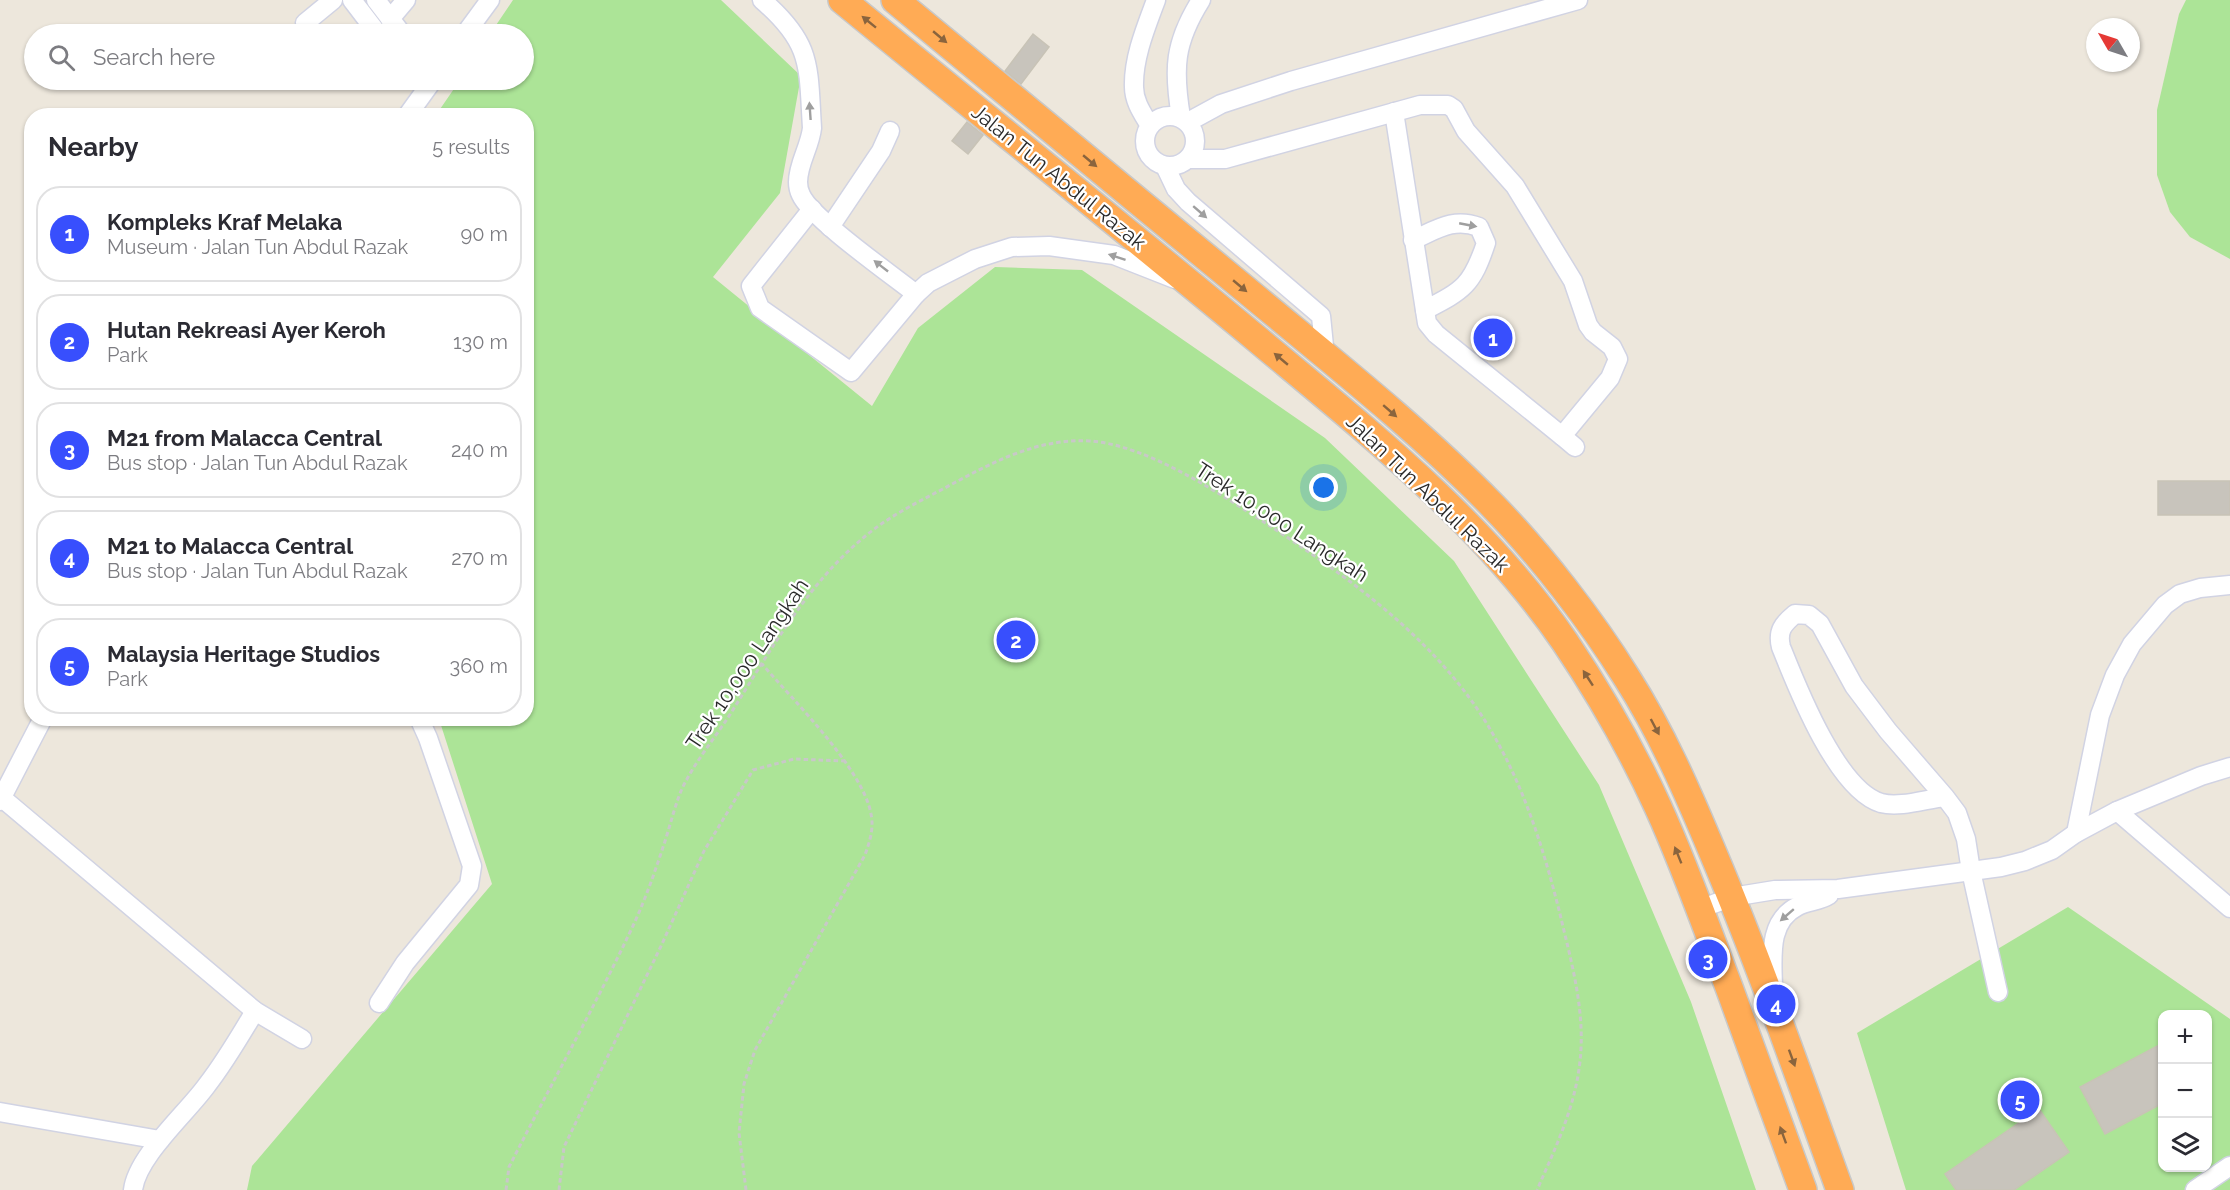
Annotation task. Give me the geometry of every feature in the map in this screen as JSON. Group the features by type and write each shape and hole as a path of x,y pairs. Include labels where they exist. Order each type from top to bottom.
{"highway":[{"name":"Jalan Tun Abdul Razak","path":"842,0 1387,448 1480,538 1513,575 1563,640 1618,728 1657,806 1700,909 1803,1190"},
{"name":"Jalan Tun Abdul Razak","path":"895,0 1325,356 1444,459 1495,508 1532,550 1626,676 1679,772 1732,897 1773,1003 1840,1190"}],"street":[{"path":"305,23 333,0"},
{"path":"352,0 370,24"},
{"path":"376,0 394,24"},
{"path":"390,19 406,0"},
{"path":"472,24 490,0"},
{"path":"762,0 790,27 804,52 812,128 811,141 799,172 798,183 801,196 830,227 916,294"},
{"path":"1150,126 1137,104 1133,88 1145,28 1156,0"},
{"path":"1188,159 1196,144 1193,129 1184,120 1176,88 1176,60 1180,41 1191,15 1201,0"},
{"path":"1394,112 1427,323 1436,334 1569,441 1610,378 1618,359 1612,347 1588,325 1573,281 1515,186 1466,131 1454,109 1448,105 1420,105 1394,112 1225,159 1188,159 1174,166 1157,163 1147,150 1146,134 1156,120 1164,116 1184,120 1221,104 1291,81 1578,0"},
{"path":"411,108 419,90"},
{"path":"830,227 881,151 890,131"},
{"path":"1165,166 1176,189 1188,202 1321,316 1325,356"},
{"path":"812,209 751,286 760,308 851,372 916,294 928,284 975,259 1012,247 1049,246 1114,255 1191,285"},
{"path":"1413,240 1448,224 1464,223 1479,227 1486,243 1470,281 1452,296 1425,310"},
{"path":"2076,833 2100,715 2115,675 2132,644 2164,604 2180,594 2200,588 2230,585"},
{"path":"1946,797 1895,804 1882,803 1868,797 1856,786 1841,767 1808,713 1780,647 1778,636 1783,624 1795,614 1809,615 1820,624 1854,686 1888,731 1946,797 1957,813 1966,839 1998,992"},
{"path":"39,726 1,800 255,1011 302,1040"},
{"path":"379,1003 405,963 470,885 472,877 472,866 423,726"},
{"path":"1700,909 1732,897 1775,890 1838,889 1971,871 2025,861 2052,850 2076,833 2117,811 2201,776 2230,767"},
{"path":"2117,811 2230,908"},
{"path":"1773,1003 1773,941 1779,921 1796,907 1824,898 1838,889"},
{"path":"133,1190 138,1172 160,1140 206,1087 255,1011"},
{"path":"0,1112 160,1140"},
{"path":"2195,1190 2230,1166"}],"path":[{"name":"Trek 10,000 Langkah","path":"506,1190 509,1167 633,927 655,872 682,789 789,622 825,575 872,531 904,510 1012,453 1060,442 1092,441 1120,447 1158,462 1206,486 1346,579 1396,619 1434,656 1464,690 1491,731 1532,817 1548,866 1576,980 1582,1031 1580,1066 1573,1100 1538,1190"},
{"path":"746,1190 739,1133 744,1084 755,1050 865,855 872,835 872,815 867,796 846,761 762,664"},
{"path":"559,1190 564,1147 704,851 753,770 794,759 846,761"}],"green space":[{"path":"513,0 721,0 801,76 780,193 713,277 872,406 918,328 995,267 1082,270 1325,438 1454,561 1599,785 1691,1002 1756,1190 247,1190 252,1166 492,884 441,726 534,726 534,108 441,108 453,90 534,90 534,24 497,24"},
{"path":"2186,0 2230,0 2230,259 2190,237 2170,212 2157,175 2157,110 2179,14"},
{"path":"2068,907 2230,1019 2230,1190 1906,1190 1857,1033"}],"building":[{"path":"1033,34 1049,47 1021,84 1005,71"},
{"path":"967,122 983,135 968,154 952,141"},
{"path":"2158,481 2230,481 2230,515 2158,515"},
{"path":"2158,1046 2158,1106 2105,1134 2080,1087"},
{"path":"2039,1109 2069,1152 2014,1190 1956,1190 1945,1174"}],"place":[{"name":"Kompleks Kraf Melaka","path":"1493,338"},
{"name":"Hutan Rekreasi Ayer Keroh","path":"1016,640"},
{"name":"M21 from Malacca Central","path":"1708,959"},
{"name":"M21 to Malacca Central","path":"1776,1004"},
{"name":"Malaysia Heritage Studios","path":"2020,1100"}]}
